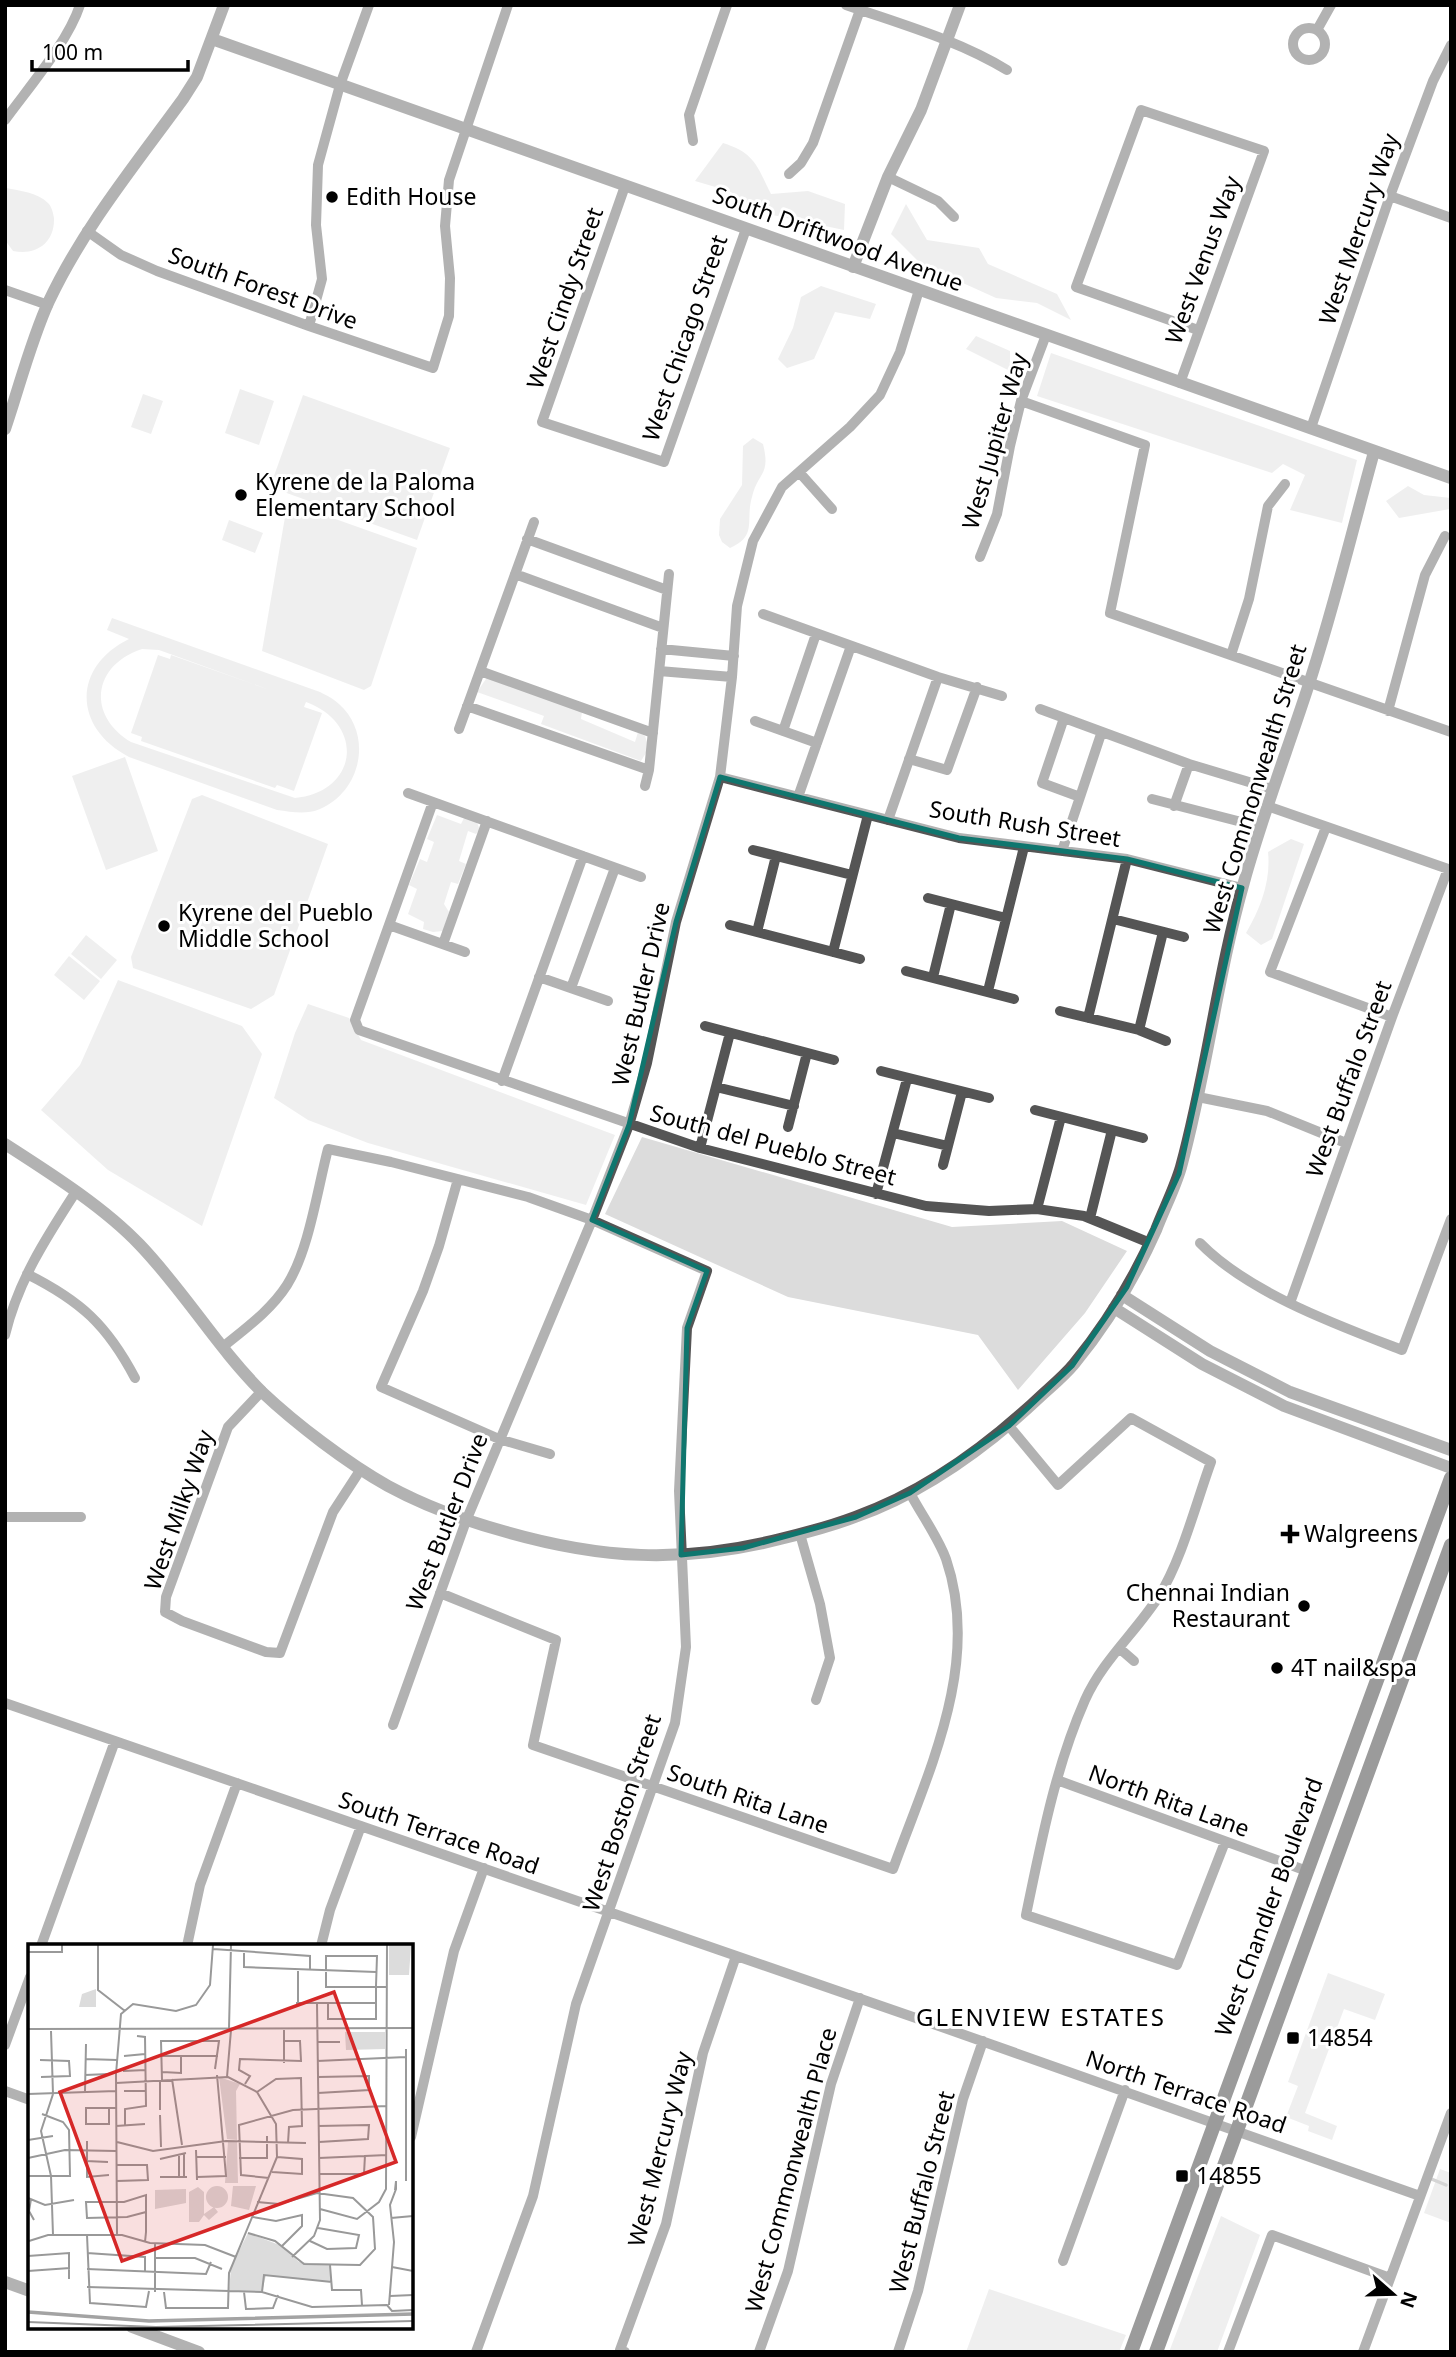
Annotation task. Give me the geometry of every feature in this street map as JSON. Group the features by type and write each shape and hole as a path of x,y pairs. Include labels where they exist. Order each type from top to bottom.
{"main road":[{"name":"West Chandler Boulevard","path":"1131,2352 1451,1478"},
{"name":"West Chandler Boulevard","path":"1156,2352 1451,1545"},
{"path":"1352,1746 1375,1755"}],"street":[{"path":"5,120 51,56 77,16 80,5"},
{"path":"5,429 48,305 87,231 197,77 223,5"},
{"path":"309,326 322,279 316,225 318,165 340,85 369,5"},
{"path":"465,129 509,5"},
{"path":"693,141 689,114 727,5"},
{"path":"846,5 984,56 1007,71"},
{"path":"853,267 888,177 921,110 960,5"},
{"path":"1317,30 1331,5"},
{"path":"789,174 801,163 813,144 860,10"},
{"name":"South Driftwood Avenue","path":"212,39 1451,478"},
{"name":"West Mercury Way","path":"1311,428 1390,196 1433,81 1451,45"},
{"name":"West Venus Way","path":"1180,383 1264,151 1140,110 1076,287 1198,330"},
{"name":"South Forest Drive","path":"87,231 121,255 158,271 433,368 449,316 450,278 446,226 449,180 465,129"},
{"path":"888,177 938,201 954,216"},
{"name":"West Cindy Street","path":"625,186 542,422 664,462"},
{"path":"1390,196 1451,218"},
{"name":"West Chicago Street","path":"664,462 746,229"},
{"path":"5,290 48,305"},
{"name":"West Butler Drive","path":"393,1725 466,1521 629,1125 647,1063 676,922 720,778 737,606 753,541 782,487 850,427 880,395 900,352 919,290"},
{"name":"West Jupiter Way","path":"980,557 997,514 1021,401 1046,335"},
{"path":"1021,401 1145,445 1110,614 1451,733"},
{"name":"West Commonwealth Street","path":"5,1144 106,1213 139,1244 261,1391 311,1432 361,1469 397,1490 466,1521 551,1545 618,1555 681,1555 743,1548 800,1534 856,1517 910,1493 953,1467 1009,1426 1072,1366 1114,1308 1150,1242 1179,1174 1242,888 1272,789 1309,684 1374,452"},
{"path":"799,472 832,509"},
{"path":"1231,655 1249,599 1268,506 1285,484"},
{"path":"459,729 534,522"},
{"path":"1388,711 1425,575 1446,536"},
{"path":"527,539 667,590"},
{"path":"515,574 663,628"},
{"path":"645,786 649,770 669,574"},
{"path":"763,614 938,677 1002,696"},
{"path":"783,730 816,634"},
{"path":"799,797 851,646"},
{"path":"661,649 734,656"},
{"path":"480,671 653,733"},
{"path":"659,671 732,677"},
{"path":"888,820 938,677"},
{"path":"909,759 947,769 977,687"},
{"path":"467,706 649,770"},
{"path":"1040,709 1101,734 1272,789"},
{"path":"1064,718 1042,783 1080,797"},
{"path":"755,721 817,743"},
{"path":"1062,851 1101,734"},
{"path":"1174,806 1189,764"},
{"name":"South Rush Street","path":"720,778 960,838 1127,859 1242,888"},
{"path":"408,793 640,877"},
{"path":"1153,799 1261,827"},
{"path":"433,802 389,925 465,952"},
{"path":"1267,806 1449,869"},
{"path":"833,952 868,815"},
{"path":"443,944 487,821"},
{"path":"1326,827 1270,972 1392,1017"},
{"path":"988,991 1024,847"},
{"path":"753,850 852,874"},
{"path":"502,1081 583,856"},
{"path":"757,932 776,856"},
{"path":"1088,1018 1127,859"},
{"path":"571,988 615,868"},
{"name":"West Buffalo Street","path":"1290,1303 1392,1017 1449,869"},
{"path":"928,898 1006,918"},
{"path":"933,977 951,904"},
{"path":"1113,919 1184,937"},
{"name":"South del Pueblo Street","path":"389,925 355,1020 356,1026 363,1032 700,1148 926,1206 949,1209 1037,1209 1090,1218 1150,1242"},
{"path":"730,925 860,960"},
{"path":"1139,1030 1163,932"},
{"path":"906,971 1014,999"},
{"path":"540,977 608,1001"},
{"path":"1060,1011 1139,1030 1166,1041"},
{"path":"705,1026 834,1060"},
{"path":"700,1148 730,1033"},
{"path":"788,1127 807,1053"},
{"path":"881,1072 989,1098"},
{"path":"876,1194 907,1079"},
{"path":"716,1087 794,1106"},
{"path":"943,1165 962,1092"},
{"path":"1198,1097 1267,1111 1346,1143"},
{"path":"1035,1110 1143,1138"},
{"path":"1037,1209 1061,1117"},
{"path":"1090,1218 1112,1130"},
{"path":"892,1133 948,1146"},
{"path":"224,1346 267,1310 286,1287 299,1261 328,1149 458,1178 528,1197 592,1220"},
{"path":"458,1178 439,1247 423,1291 381,1387 499,1439 550,1454"},
{"path":"5,1335 16,1299 36,1253 75,1192"},
{"path":"1200,1243 1233,1271 1290,1303 1402,1350 1451,1219"},
{"name":"West Boston Street","path":"476,2352 533,2196 576,2004 675,1723 686,1647 679,1491 687,1328 707,1271 592,1220"},
{"path":"27,1274 60,1291 104,1327 135,1378"},
{"path":"1122,1295 1243,1369 1290,1392 1451,1450"},
{"path":"1114,1308 1213,1371 1272,1401 1316,1420 1451,1468"},
{"name":"West Milky Way","path":"261,1391 228,1427 166,1597 165,1612 182,1621 266,1652 280,1653 333,1512 361,1469"},
{"path":"1316,1420 1322,1405"},
{"path":"1009,1426 1058,1485 1131,1418 1211,1462 1172,1571 1159,1596 1101,1670 1085,1700 1057,1780 1026,1915 1177,1965 1225,1842"},
{"name":"South Rita Lane","path":"440,1593 556,1640 533,1745 893,1869 940,1740 956,1673 958,1616 946,1558 910,1493"},
{"path":"5,1517 81,1517"},
{"path":"800,1534 820,1604 830,1658 816,1700"},
{"path":"1119,1648 1134,1661"},
{"name":"South Terrace Road","path":"5,1703 860,1998"},
{"path":"42,1944 115,1741"},
{"name":"North Rita Lane","path":"1057,1780 1307,1871"},
{"path":"187,1944 200,1885 237,1783"},
{"path":"322,1944 330,1910 361,1826"},
{"path":"413,2128 454,1951 484,1868"},
{"name":"West Mercury Way","path":"622,2351 666,2224 703,2053 736,1956"},
{"path":"5,2045 28,1982"},
{"name":"North Terrace Road","path":"860,1998 1420,2196"},
{"name":"West Commonwealth Place","path":"759,2352 788,2271 831,2084 860,1998"},
{"name":"West Buffalo Street","path":"898,2352 918,2291 963,2099 983,2041"},
{"path":"1063,2261 1125,2090"},
{"path":"5,2091 28,2099"},
{"path":"1363,2352 1451,2113"},
{"path":"1228,2352 1272,2235 1390,2278"},
{"path":"5,2282 28,2290"},
{"path":"137,2329 200,2352"}],"highlighted area":[{"path":"720,777 959,838 1127,859 1242,888 1179,1174 1127,1287 1072,1366 1009,1426 910,1493 856,1517 743,1548 681,1555 687,1328 707,1271 592,1220 629,1125 676,922"}],"shaded area":[{"path":"723,143 749,156 771,194 808,191 845,204 844,230 763,213 729,191 695,181"},
{"path":"6,188 34,194 50,206 54,218 53,227 48,241 42,246 29,251 13,251 5,240"},
{"path":"906,204 927,240 979,248 988,264 1057,294 1071,320 1037,303 996,298 921,264 891,234"},
{"path":"821,286 876,304 870,319 835,312 814,359 787,368 778,359 793,328 801,297"},
{"path":"976,336 1010,351 1010,371 966,349"},
{"path":"1051,353 1357,460 1342,523 1290,510 1305,475 1283,464 1272,473 1037,396"},
{"path":"240,389 274,401 259,445 225,433"},
{"path":"143,394 163,401 151,434 131,427"},
{"path":"303,395 450,448 417,540 270,487"},
{"path":"753,438 763,444 765,468 752,497 747,533 739,543 730,548 722,542 719,535 720,519 742,485 743,446"},
{"path":"1408,486 1424,495 1451,498 1450,509 1399,518 1386,501"},
{"path":"296,505 417,548 371,686 364,690 262,651 285,517 288,509"},
{"path":"229,520 263,533 255,553 222,540"},
{"path":"112,618 320,692 332,699 350,716 359,746 358,761 345,789 334,801 315,811 277,810 129,757 111,745 97,730 89,714 87,698 89,681 97,665 110,651 129,639 107,630","holes":["142,649 159,650 267,689 171,655 170,659 158,655 131,733 142,737 141,741 275,788 277,785 294,791 322,713 304,707 306,702 325,712 338,725 345,740 347,756 342,771 332,784 316,793 295,798 131,742 117,731 107,718 101,691 113,666 126,656"]},
{"path":"488,676 582,712 581,719 635,742 638,732 645,736 649,748 641,761 541,724 544,716 477,692"},
{"path":"125,757 158,851 106,870 72,776"},
{"path":"202,795 328,844 274,995 251,1009 133,968 131,957 192,799"},
{"path":"437,815 461,824 465,816 476,820 480,830 476,834 468,831 459,861 466,864 458,884 451,882 444,904 449,912 443,931 433,932 423,929 424,922 408,914 417,889 409,885 420,859 427,862 434,842 427,839"},
{"path":"1291,839 1304,844 1272,939 1261,945 1246,933 1264,894 1268,852"},
{"path":"86,935 117,960 101,979 71,954"},
{"path":"69,956 100,981 84,1000 54,975"},
{"path":"118,980 242,1026 262,1054 202,1226 108,1170 41,1110 80,1065"},
{"path":"308,1004 349,1018 361,1040 615,1135 586,1205 368,1143 308,1120 274,1098 295,1033"},
{"path":"642,1137 952,1227 1062,1221 1127,1251 1085,1313 1018,1390 978,1335 788,1297 605,1214"},
{"path":"1328,1973 1385,1994 1375,2020 1344,2009 1305,2113 1337,2126 1332,2140 1308,2131 1309,2126 1286,2117 1298,2086 1288,2082"},
{"path":"1440,2169 1451,2173 1451,2223 1424,2213"},
{"path":"1221,2216 1260,2235 1217,2352 1169,2352"},
{"path":"989,2289 1126,2335 1119,2352 966,2352"}],"waterway":[{"path":"1429,2178 1446,2185"}],"place":[{"name":"Edith House","path":"332,197"},
{"name":"Kyrene de la Paloma Elementary School","path":"241,495"},
{"name":"Kyrene del Pueblo Middle School","path":"164,926"},
{"name":"Walgreens","path":"1290,1534"},
{"name":"Chennai Indian Restaurant","path":"1304,1606"},
{"name":"4T nail&spa","path":"1277,1668"},
{"name":"14854","path":"1293,2038"},
{"name":"14855","path":"1182,2176"}],"district":[{"name":"GLENVIEW ESTATES","path":"1041,2018"}]}
